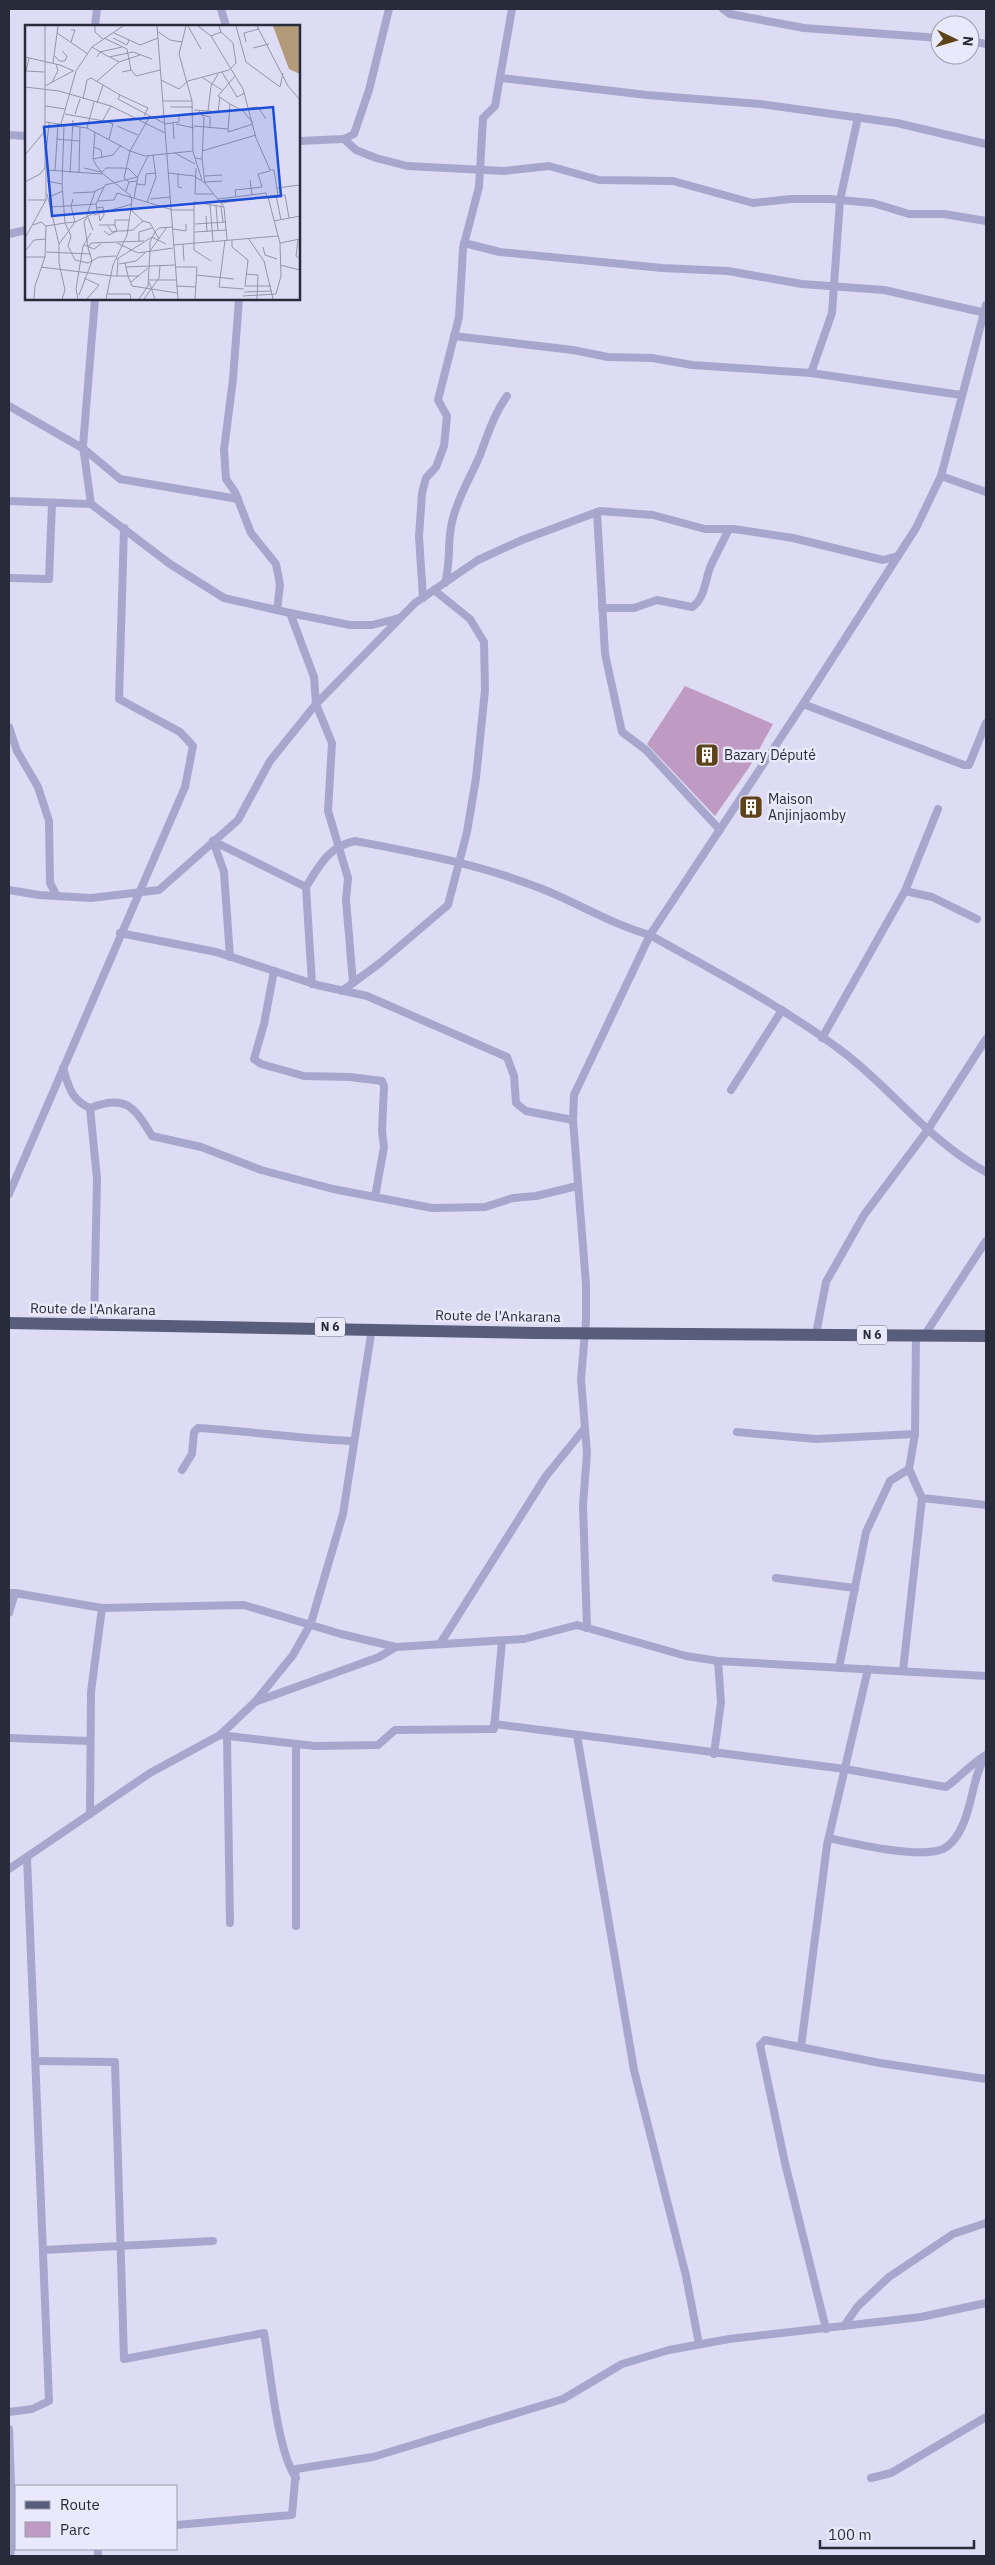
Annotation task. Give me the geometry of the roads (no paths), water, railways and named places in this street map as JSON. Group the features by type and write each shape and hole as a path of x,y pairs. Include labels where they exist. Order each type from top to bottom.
{"main road":[{"name":"Route de l'Ankarana","path":"9,1323 986,1336"}],"street":[{"path":"94,25 96,9"},
{"path":"220,9 226,25"},
{"path":"300,141 344,139 354,134 369,90 389,9"},
{"path":"423,598 419,536 422,493 426,478 436,467 444,446 447,416 438,400 459,317 464,243 479,187 483,118 495,106 512,9"},
{"path":"723,9 730,14 804,28 930,37"},
{"path":"501,78 647,95 760,104 897,123 986,144"},
{"path":"811,373 832,313 840,200 858,118"},
{"path":"9,135 25,136"},
{"path":"344,139 363,153 407,166 504,171 549,166 599,180 674,181 753,203 791,199 840,200 873,203 909,214 944,214 986,220"},
{"path":"9,234 25,230"},
{"path":"464,243 500,252 662,268 728,271 802,284 884,290 986,310 961,395 941,476 916,528 803,704 650,934 574,1095 573,1120 577,1186 586,1284 585,1332 581,1379 587,1453 583,1505 587,1628"},
{"path":"91,504 84,449 95,300"},
{"path":"239,300 233,379 224,450 226,479 238,499 251,533 276,564 280,585 277,610"},
{"path":"454,336 573,350 608,357 652,358 692,365 811,373 961,395"},
{"path":"445,583 448,572 452,522 459,500 480,455 495,414 507,396"},
{"path":"9,406 84,449 120,478 238,499"},
{"path":"941,476 986,492"},
{"path":"9,501 91,504 170,564 224,598 350,625 372,625 401,618"},
{"path":"9,578 49,579 52,503"},
{"path":"9,890 91,898 159,890 212,841 238,820 270,761 316,704 401,618 423,598 478,560 522,540 597,512 653,515 705,528 729,529 793,538 882,560 898,556"},
{"path":"597,512 605,654 622,732 646,750 720,830"},
{"path":"9,1194 120,933 185,787 192,746 180,732 119,699 124,528"},
{"path":"602,608 634,608 657,600 692,607 697,604 711,566 729,529"},
{"path":"342,991 380,963 448,905 460,861 476,778 484,690 484,642 470,619 434,590"},
{"path":"290,613 314,677 316,704 332,743 328,811 348,878 346,900 353,983"},
{"path":"803,704 964,765 969,765 974,757 986,723"},
{"path":"9,727 16,751 38,787 49,821 50,883 57,896"},
{"path":"822,1038 905,891 938,810"},
{"path":"212,841 306,887"},
{"path":"212,841 224,872 230,957"},
{"path":"312,984 306,887 324,858 343,844 355,842 460,861 539,887 627,929 650,934 782,1010 848,1056 927,1131 986,1172"},
{"path":"905,891 932,897 977,919"},
{"path":"120,933 230,957 312,984 367,996 507,1057 514,1076 516,1103 526,1111 573,1120"},
{"path":"274,972 264,1024 254,1059 261,1064 304,1076 350,1077 382,1081 384,1086 382,1130 384,1147 375,1197"},
{"path":"731,1090 782,1010"},
{"path":"816,1334 826,1282 864,1215 927,1131 986,1040"},
{"path":"63,1068 73,1098 90,1108 93,1122 97,1179 94,1324"},
{"path":"90,1108 106,1101 124,1104 136,1112 152,1136 201,1147 261,1170 375,1197 432,1208 485,1207 513,1198 536,1196 577,1186"},
{"path":"903,1671 922,1498 909,1469 916,1434 920,1336 986,1241"},
{"path":"9,1869 150,1774 224,1736 255,1702 293,1655 311,1623 342,1514 372,1328"},
{"path":"182,1470 192,1454 194,1432 198,1428 241,1430 298,1438 354,1441"},
{"path":"440,1644 546,1476 584,1428"},
{"path":"737,1432 816,1439 916,1434"},
{"path":"839,1668 866,1532 890,1481 909,1469"},
{"path":"922,1498 986,1505"},
{"path":"776,1578 855,1588"},
{"path":"9,1613 12,1593 102,1608 244,1605 311,1623 341,1634 396,1647 524,1639 577,1625 686,1656 718,1661 986,1676"},
{"path":"90,1814 91,1692 102,1608"},
{"path":"224,1736 296,1744 378,1745 396,1730 494,1729 502,1641"},
{"path":"255,1702 379,1657 396,1647"},
{"path":"714,1754 721,1702 718,1661"},
{"path":"801,2047 829,1838 868,1669"},
{"path":"494,1724 714,1754 844,1769 946,1787 974,1762 986,1755"},
{"path":"578,1735 634,2070 686,2276 699,2344"},
{"path":"224,1736 230,1923"},
{"path":"9,1738 90,1741"},
{"path":"296,1744 296,1926"},
{"path":"829,1838 864,1846 928,1853 945,1848 957,1836 965,1820 976,1771 986,1755"},
{"path":"9,2412 32,2409 49,2401 37,2061 27,1857"},
{"path":"826,2328 785,2164 760,2045 765,2040 986,2079"},
{"path":"37,2061 115,2062 124,2359 264,2333 276,2409 289,2468 296,2478"},
{"path":"844,2326 858,2306 889,2277 953,2234 986,2223"},
{"path":"44,2250 213,2241"},
{"path":"178,2525 292,2515 296,2469 373,2457 563,2399 622,2364 669,2350 729,2339 921,2317 986,2303"},
{"path":"871,2478 891,2473 986,2417"},
{"path":"9,2429 11,2515 15,2538 10,2556"}],"place":[{"name":"Bazary Député","path":"707,755"},
{"name":"Maison Anjinjaomby","path":"751,807"}]}
